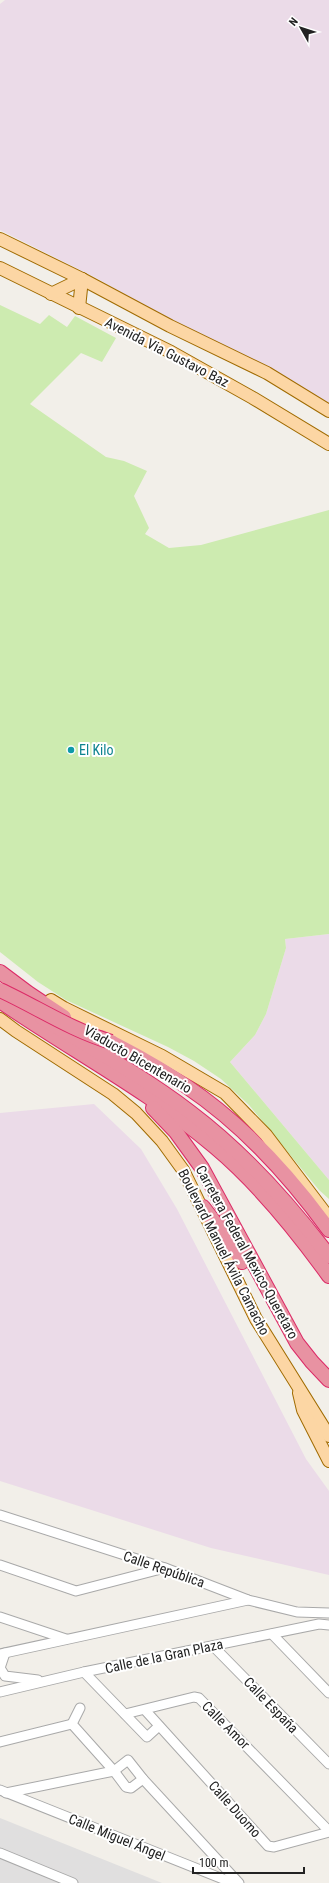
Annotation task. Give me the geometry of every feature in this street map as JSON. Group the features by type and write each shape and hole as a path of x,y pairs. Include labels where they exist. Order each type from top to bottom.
{"highway":[{"name":"Viaducto Bicentenario","path":"0,972 61,1015 111,1042 186,1086 230,1120 266,1156 312,1208 329,1221"},
{"path":"0,988 78,1030 111,1042"},
{"path":"0,988 32,1012 126,1069 190,1112 224,1140 274,1189 329,1256"},
{"path":"0,1001 181,1120 235,1166 286,1220 329,1276"},
{"name":"Carretera Federal Mexico-Queretaro","path":"134,1089 176,1132 194,1157 297,1343 329,1380"},
{"path":"203,1207 235,1249 270,1310 297,1343"}],"main road":[{"name":"Avenida Via Gustavo Baz","path":"0,239 82,279 170,326 267,373 329,411"},
{"name":"Avenida Via Gustavo Baz","path":"0,268 178,356 253,398 329,444"},
{"path":"51,294 82,279 80,308"},
{"path":"0,964 26,985 64,1008 162,1056 225,1093 266,1135 329,1221"},
{"name":"Boulevard Manuel Ávila Camacho","path":"0,1018 16,1031 113,1094 136,1113 162,1141 183,1170 203,1207 256,1319 329,1436"},
{"path":"298,1386 302,1410 329,1461"}],"street":[{"name":"Calle República","path":"0,1515 165,1568 248,1600 297,1612 329,1613"},
{"path":"0,1565 76,1591 165,1568"},
{"path":"47,1681 5,1676 0,1668 2,1654 248,1600"},
{"path":"0,1616 67,1640"},
{"name":"Calle de la Gran Plaza","path":"0,1692 84,1672 319,1624 329,1625"},
{"path":"272,1634 329,1693"},
{"name":"Calle España","path":"213,1646 329,1764"},
{"path":"84,1672 147,1737 159,1726"},
{"name":"Calle Amor","path":"125,1714 194,1697 199,1698 329,1832"},
{"path":"0,1742 72,1724 80,1708"},
{"name":"Calle Duomo","path":"145,1710 268,1846 274,1847 329,1832"},
{"path":"72,1724 128,1788 131,1788 143,1779"},
{"path":"3,1792 114,1771 128,1760 143,1779 238,1883"},
{"name":"Calle Miguel Ángel","path":"3,1792 233,1883"},
{"path":"0,1852 73,1883"}],"shaded area":[{"path":"5,0 329,0 329,411 98,279 0,230 0,4"},
{"path":"329,934 329,1180 230,1062 255,1035 266,1014 286,948 285,939"},
{"path":"94,1104 141,1149 177,1209 306,1459 329,1491 329,1575 211,1548 0,1481 0,1113"},
{"path":"0,1818 162,1883 0,1883"}],"green space":[{"path":"0,305 40,324 49,315 67,327 75,316 116,338 102,362 81,353 30,404 106,457 124,461 147,471 134,496 149,528 145,534 169,548 201,545 329,510 329,934 285,939 286,948 266,1014 255,1035 230,1062 329,1180 329,1199 319,1190 249,1105 221,1079 194,1061 168,1047 66,1000 38,982 0,952"}],"place":[{"name":"El Kilo","path":"71,750"}]}
